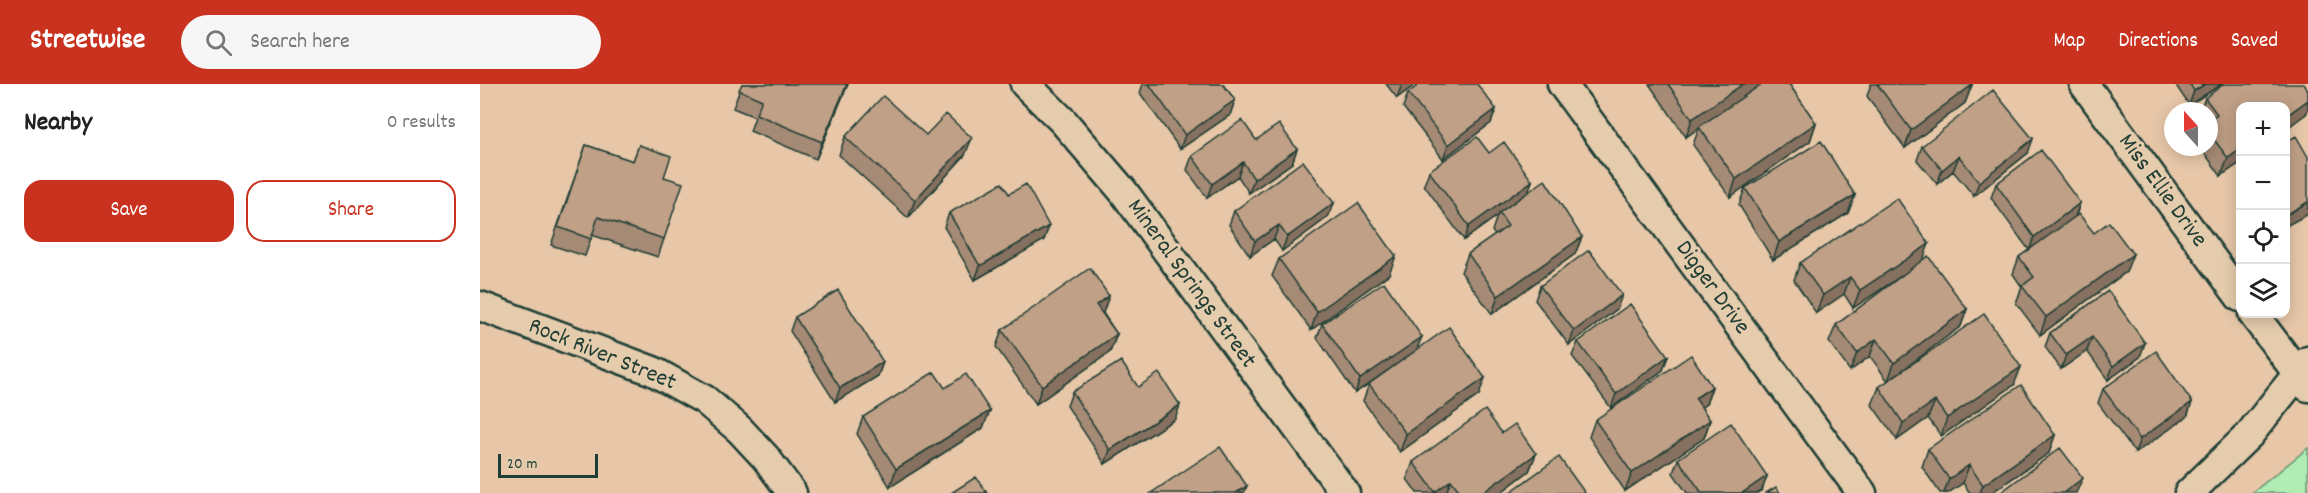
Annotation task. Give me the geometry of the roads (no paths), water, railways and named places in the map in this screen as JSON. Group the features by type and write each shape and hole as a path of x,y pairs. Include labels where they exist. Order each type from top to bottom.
{"street":[{"name":"Mineral Springs Street","path":"1025,84 1063,121 1123,191 1345,493"},
{"name":"Digger Drive","path":"1562,84 1862,493"},
{"name":"Miss Ellie Drive","path":"2084,84 2236,290"},
{"name":"Rock River Street","path":"480,306 653,371 705,400 740,430 766,458 792,493"},
{"path":"2189,493 2249,435 2305,374 2256,318"}]}
